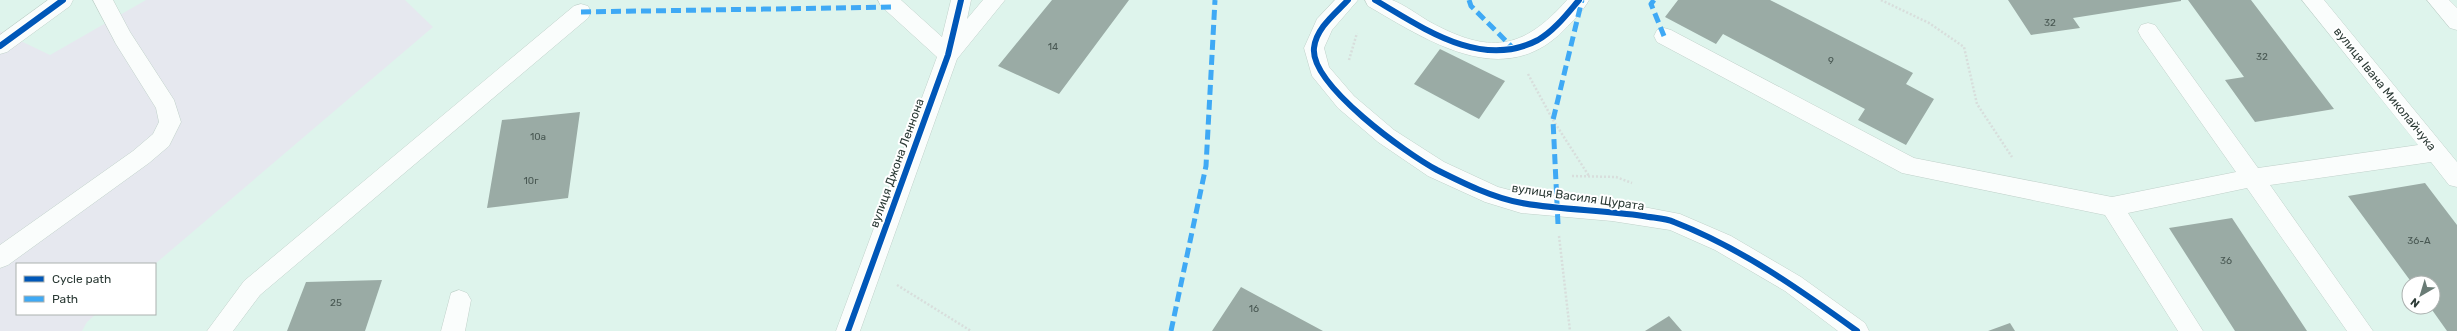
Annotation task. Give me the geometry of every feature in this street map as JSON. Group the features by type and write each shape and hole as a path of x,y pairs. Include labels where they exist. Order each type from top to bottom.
{"street":[{"path":"0,46 63,0"},
{"path":"0,258 141,157 161,140 170,122 166,106 123,38 103,0"},
{"path":"888,0 948,55 995,0"},
{"name":"вулиця Джона Леннона","path":"848,331 948,55 961,0"},
{"name":"вулиця Василя Щурата","path":"1348,0 1324,25 1314,48 1318,70 1346,102 1386,136 1436,169 1493,194 1520,202 1612,211 1672,221 1723,243 1793,284 1858,331"},
{"path":"1378,2 1412,23 1461,46 1486,51 1513,48 1537,40 1560,21 1579,0"},
{"name":"вулиця Івана Миколайчука","path":"2312,0 2457,178"},
{"path":"2437,0 2457,22"},
{"path":"219,331 252,288 581,12"},
{"path":"2148,31 2361,331"},
{"path":"1664,36 1910,166 2035,193 2112,207 2252,178 2436,152"},
{"path":"2112,207 2191,331"},
{"path":"453,331 459,300"}],"path":[{"path":"1881,0 1929,24 1964,47 1977,104 2035,193"},
{"path":"1347,67 1360,24 1378,2"},
{"path":"1513,48 1553,120 1590,176 1569,176"},
{"path":"1559,232 1570,331"},
{"path":"870,269 971,331"}],"shaded area":[{"path":"146,0 405,0 433,27 156,263 16,263 16,315 95,315 87,322 82,331 0,331 0,31 50,55"}],"building":[{"path":"1052,0 1129,0 1059,94 998,66"},
{"path":"1678,0 1770,0 1913,73 1906,84 1934,99 1906,145 1858,120 1865,109 1723,34 1716,44 1665,17"},
{"path":"2008,0 2181,1 2073,18 2080,28 2031,35"},
{"path":"2188,0 2251,0 2334,109 2255,122 2225,80 2244,77"},
{"path":"1440,49 1505,81 1479,119 1414,84"},
{"path":"580,112 568,198 487,208 502,120"},
{"path":"2425,183 2457,225 2457,331 2447,331 2436,315 2441,315 2441,275 2406,275 2348,196"},
{"path":"2232,218 2307,331 2235,331 2169,228"},
{"path":"382,280 365,331 287,331 306,282"},
{"path":"1241,287 1323,331 1212,331"},
{"path":"1669,316 1682,331 1645,331"},
{"path":"2010,323 2015,331 1988,331"}],"marked path":[{"path":"1171,331 1206,166 1215,0"},
{"path":"1469,0 1471,6 1513,48"},
{"path":"1558,224 1553,120 1576,31 1582,0"},
{"path":"1654,0 1651,4 1664,36"},
{"path":"581,12 895,7"}],"cycle path":[{"path":"0,46 63,0"},
{"path":"848,331 948,55 961,0"},
{"path":"1348,0 1324,25 1314,48 1319,70 1346,102 1386,136 1436,169 1493,195 1521,203 1612,211 1672,221 1723,243 1793,284 1857,331"},
{"path":"1375,0 1432,33 1453,42 1474,49 1496,51 1517,49 1538,40 1555,27 1579,0"}]}
